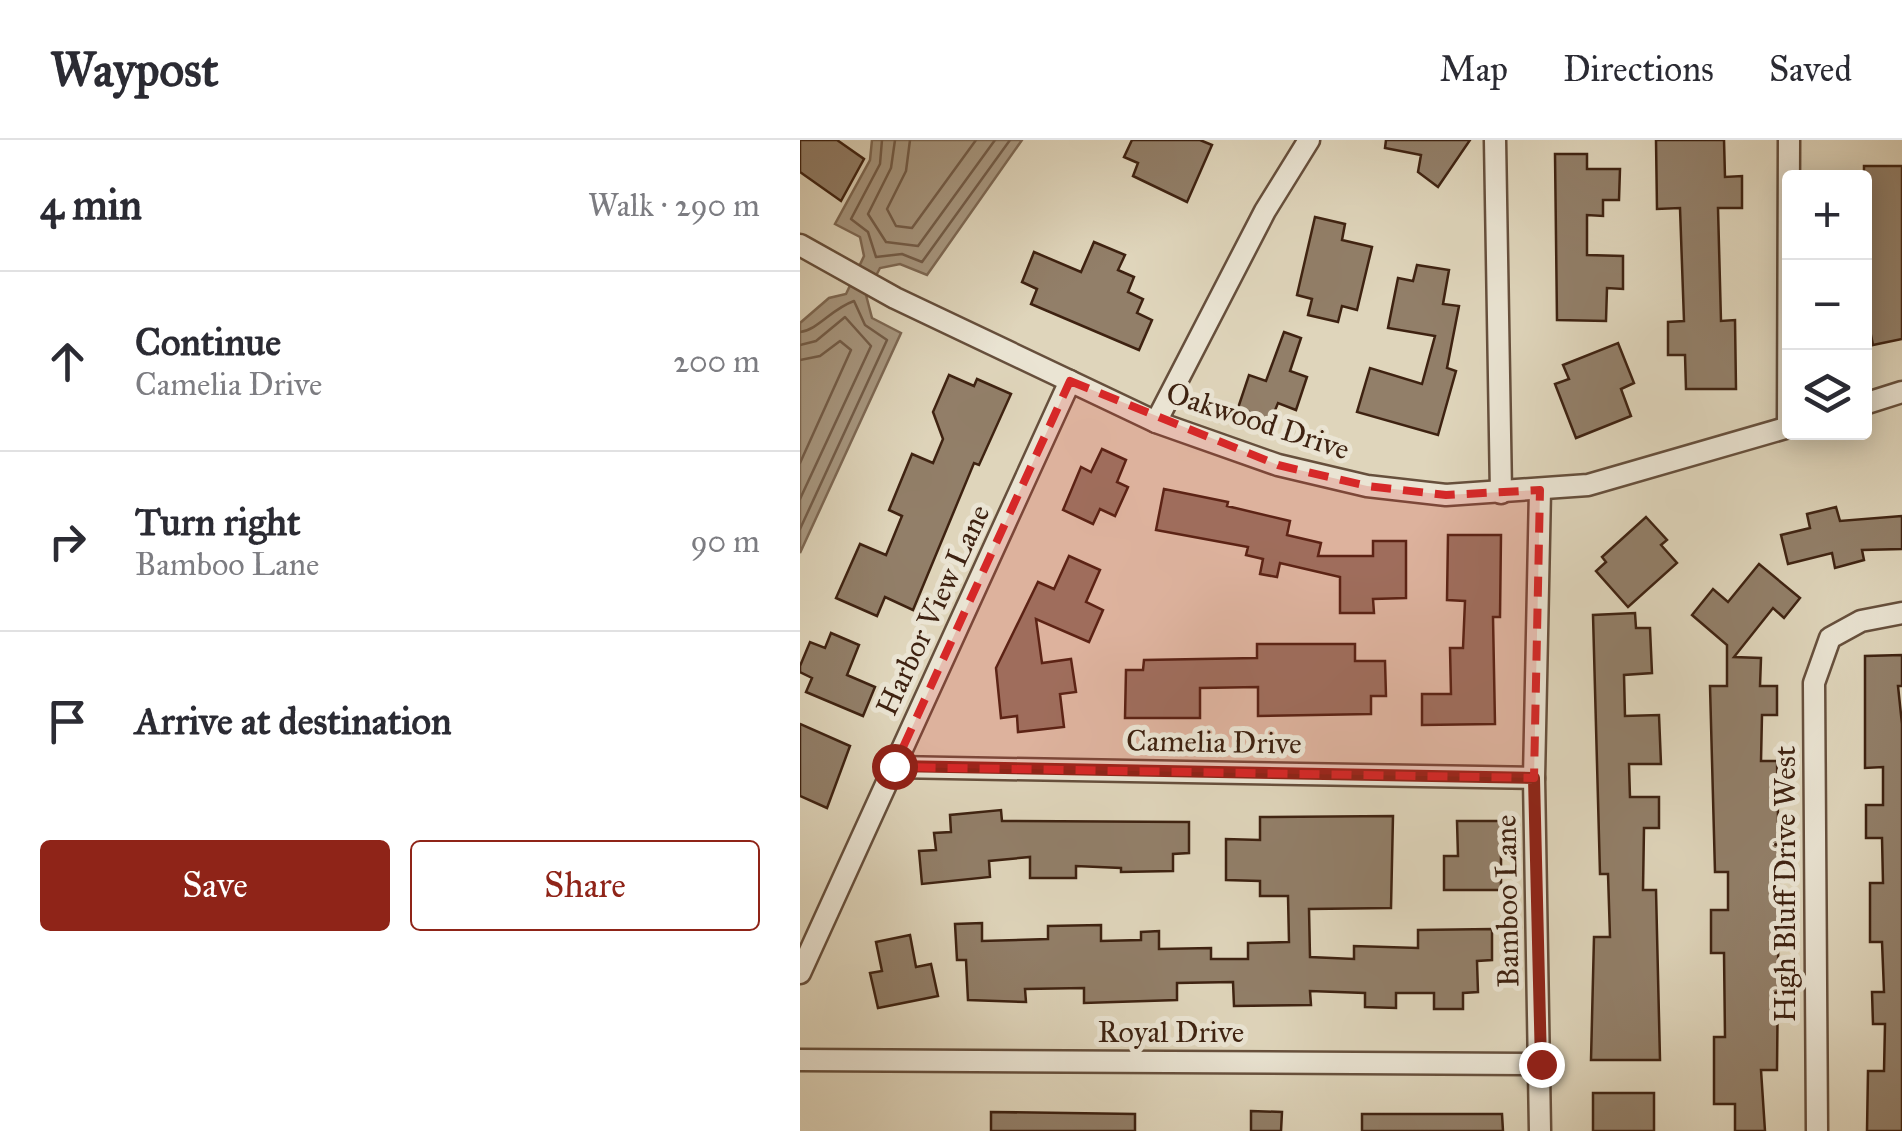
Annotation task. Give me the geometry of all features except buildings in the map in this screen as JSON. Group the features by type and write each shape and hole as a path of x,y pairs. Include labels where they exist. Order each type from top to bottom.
{"street":[{"path":"1156,422 1265,211 1309,140"},
{"path":"1495,140 1501,493"},
{"path":"1789,140 1789,350"},
{"name":"Oakwood Drive","path":"800,245 895,298 1156,422 1278,465 1367,486 1446,495 1588,484 1782,429"},
{"name":"Harbor View Lane","path":"800,972 1070,381"},
{"path":"1872,401 1902,392"},
{"name":"Bamboo Lane","path":"1540,490 1534,778 1540,1131"},
{"name":"High Bluff Drive West","path":"1817,1131 1814,683 1830,638 1861,621 1902,613"},
{"name":"Camelia Drive","path":"894,766 1534,778"},
{"name":"Royal Drive","path":"800,1060 1541,1064"}],"highlighted area":[{"path":"1070,381 1278,465 1367,486 1446,495 1540,490 1534,778 894,767"}],"water":[{"path":"872,140 1022,140 927,275 900,264 880,268 866,295 872,318 901,333 800,553 800,323 829,298 846,294 864,256 860,237 835,224 870,160"}],"route":[{"path":"894,766 1534,778 1541,1064"}]}
